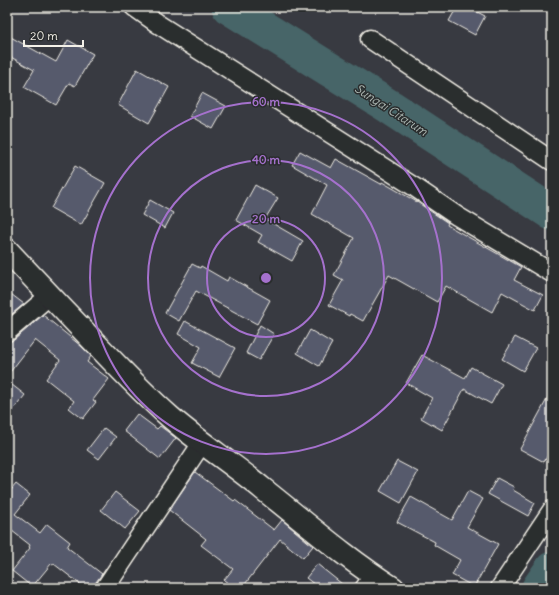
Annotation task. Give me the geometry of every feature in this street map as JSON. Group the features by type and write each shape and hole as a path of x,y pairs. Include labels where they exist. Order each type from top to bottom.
{"street":[{"path":"134,7 158,24 416,188 457,216 552,273"},
{"path":"370,39 552,161"},
{"path":"7,250 49,296 141,391 202,443 261,487 342,552 365,581 393,588"},
{"path":"7,332 49,296"},
{"path":"105,588 202,443"},
{"path":"500,588 552,510"}],"building":[{"path":"457,7 468,7 485,16 475,35 449,21"},
{"path":"7,35 56,62 68,40 93,54 75,86 69,83 56,105 24,87 34,70 7,55"},
{"path":"137,69 169,87 149,123 118,105"},
{"path":"202,93 226,106 213,129 190,116"},
{"path":"300,151 331,168 336,159 381,184 382,182 417,202 448,223 447,225 521,267 514,280 543,295 535,310 502,292 492,312 446,286 437,302 389,275 363,321 350,314 349,316 329,305 343,280 334,275 354,238 312,214 327,185 292,165"},
{"path":"75,166 105,183 81,225 51,208"},
{"path":"255,185 278,198 265,219 303,241 292,261 258,242 262,235 236,220"},
{"path":"150,200 173,213 165,228 142,215"},
{"path":"192,264 200,268 201,266 227,281 229,277 270,300 257,324 196,291 179,321 165,313"},
{"path":"7,291 24,304 7,318"},
{"path":"43,315 81,346 91,356 87,362 109,379 93,400 96,402 83,419 69,408 74,401 46,379 60,360 35,340 7,376 7,342 14,340"},
{"path":"185,321 235,348 219,377 192,363 201,347 178,334"},
{"path":"260,325 274,334 259,360 246,353"},
{"path":"310,330 332,343 319,366 297,353"},
{"path":"515,337 536,348 523,371 502,359"},
{"path":"422,355 465,378 471,367 502,384 491,404 464,389 442,430 421,418 432,398 406,383"},
{"path":"7,381 25,395 7,418"},
{"path":"552,390 552,448 544,462 520,449"},
{"path":"137,414 157,429 160,426 176,438 160,459 124,431"},
{"path":"104,428 116,437 99,459 87,450"},
{"path":"397,461 418,472 401,503 380,491"},
{"path":"195,472 274,530 282,520 313,546 303,558 280,539 242,588 234,588 224,580 233,569 201,545 206,539 169,510"},
{"path":"497,478 514,487 513,490 535,503 528,516 488,494"},
{"path":"16,484 30,495 15,514 40,533 47,524 70,542 67,547 102,574 96,582 95,588 85,588 54,564 51,564 32,587 12,571 30,548 30,545 7,527 7,495"},
{"path":"468,491 483,499 467,527 498,544 474,587 452,575 460,560 434,545 435,542 397,522 411,497 452,520"},
{"path":"115,492 140,511 125,529 101,510"},
{"path":"317,564 347,588 319,588 306,578"}],"waterway":[{"name":"Sungai Citarum","path":"229,7 390,107 552,213"},
{"path":"539,588 552,569"}]}
